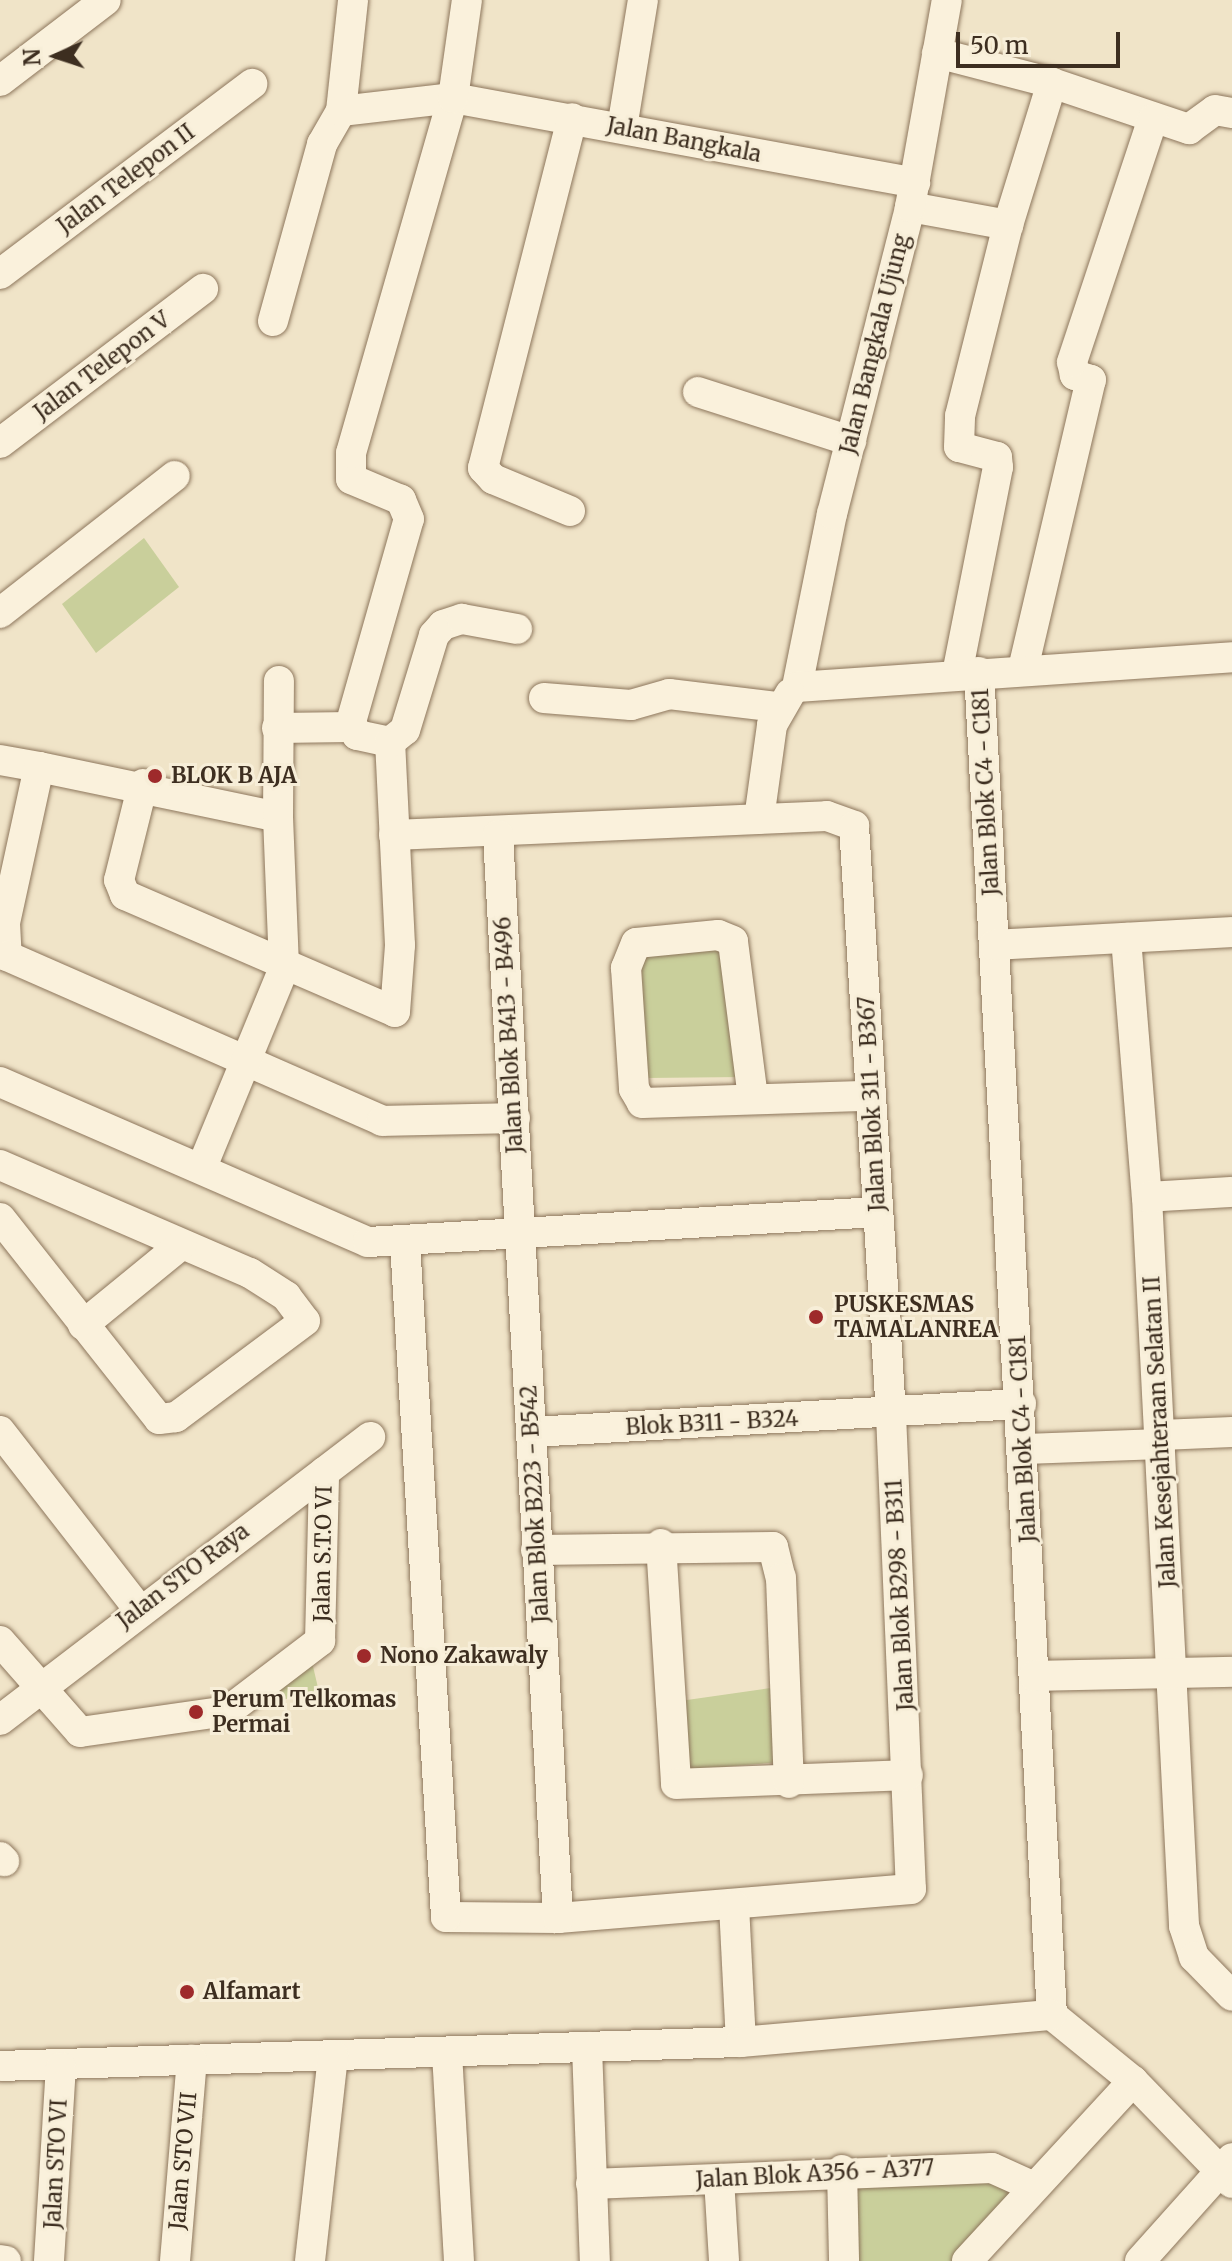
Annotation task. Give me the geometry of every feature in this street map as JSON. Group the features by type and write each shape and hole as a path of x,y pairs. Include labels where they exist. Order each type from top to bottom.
{"street":[{"path":"0,81 106,0"},
{"path":"273,321 322,144 341,111 353,0"},
{"path":"351,727 409,519 401,500 351,479 351,453 453,98 467,0"},
{"path":"622,128 643,0"},
{"name":"Jalan Bangkala Ujung","path":"759,819 912,195 947,0"},
{"path":"937,53 1052,83 1153,119 1194,130 1215,110 1232,113"},
{"path":"1008,225 1052,83"},
{"name":"Jalan Telepon II","path":"0,274 252,84"},
{"name":"Jalan Bangkala","path":"341,111 453,98 572,118 912,195 1008,225"},
{"path":"570,511 493,479 483,468 572,118"},
{"path":"1023,669 1091,380 1075,375 1072,362 1153,119"},
{"name":"Jalan Blok C4 - C181","path":"1008,225 960,416 959,447 997,457 998,467 968,673 994,945 1025,1449 1052,2015"},
{"name":"Jalan Telepon V","path":"0,443 203,289"},
{"path":"698,392 851,441"},
{"path":"0,613 175,476"},
{"path":"390,742 405,730 434,635 443,625 462,619 517,629"},
{"path":"544,698 631,705 669,694 788,697 968,673 1232,657"},
{"path":"201,1169 284,968 278,817 279,681"},
{"path":"277,728 351,727 390,742"},
{"path":"143,784 120,890 382,1012 398,1010 390,742"},
{"path":"0,760 143,784 278,817"},
{"path":"39,767 5,953 245,1064 382,1121 515,1118"},
{"name":"Jalan Blok 311 - B367","path":"759,819 827,816 852,823 859,853 870,1096 891,1414"},
{"path":"394,835 498,835 759,819"},
{"name":"Jalan Blok B413 - B496","path":"498,835 520,1234"},
{"path":"994,945 1232,932"},
{"path":"753,1098 737,950 726,936 647,938 626,956 633,1082 638,1100 662,1104 753,1098 870,1096"},
{"name":"Jalan Kesejahteraan Selatan II","path":"1126,938 1147,1197 1174,1676 1184,1926 1186,1944 1226,1978"},
{"path":"0,1082 359,1240 405,1242 877,1212"},
{"path":"0,1165 250,1273 286,1296 305,1321 167,1420 150,1413 0,1218"},
{"path":"1147,1197 1232,1192"},
{"name":"Jalan Blok B223 - B542","path":"520,1234 558,1918"},
{"path":"405,1242 444,1913 452,1921 558,1918 734,1905 741,2042"},
{"path":"83,1325 181,1245"},
{"name":"Blok B311 - B324","path":"533,1432 891,1414 1021,1404"},
{"name":"Jalan Blok B298 - B311","path":"734,1905 911,1889 891,1414"},
{"path":"0,1431 138,1608"},
{"path":"1025,1449 1232,1432"},
{"name":"Jalan STO Raya","path":"0,1720 138,1608 370,1437"},
{"name":"Jalan S.T.O VI","path":"39,1690 87,1733 221,1714 322,1636 324,1472"},
{"path":"536,1550 661,1544 773,1547 781,1578 789,1783"},
{"path":"661,1544 676,1784 789,1783 908,1775"},
{"path":"0,1641 39,1690"},
{"path":"1034,1676 1174,1676 1232,1672"},
{"path":"0,2066 61,2067 741,2042 1052,2015 1133,2081 1228,2172 1140,2261"},
{"path":"587,2047 595,2261"},
{"path":"447,2053 459,2261"},
{"path":"310,2261 333,2055"},
{"name":"Jalan STO VII","path":"175,2261 192,2060"},
{"name":"Jalan STO VI","path":"49,2261 61,2067"},
{"path":"967,2261 1133,2081"},
{"name":"Jalan Blok A356 - A377","path":"591,2184 842,2170 992,2168 1034,2187"},
{"path":"842,2170 844,2261"},
{"path":"719,2179 724,2261"}],"green space":[{"path":"144,538 179,587 96,653 62,604"},
{"path":"730,945 742,1077 646,1078 641,948"},
{"path":"312,1662 319,1692 248,1707"},
{"path":"777,1687 781,1762 685,1770 680,1701"},
{"path":"970,2175 1017,2184 954,2261 853,2261 849,2182"}],"place":[{"name":"BLOK B AJA","path":"155,776"},
{"name":"PUSKESMAS TAMALANREA","path":"816,1317"},
{"name":"Nono Zakawaly","path":"364,1656"},
{"name":"Perum Telkomas Permai","path":"196,1712"},
{"name":"Alfamart","path":"187,1992"}]}
